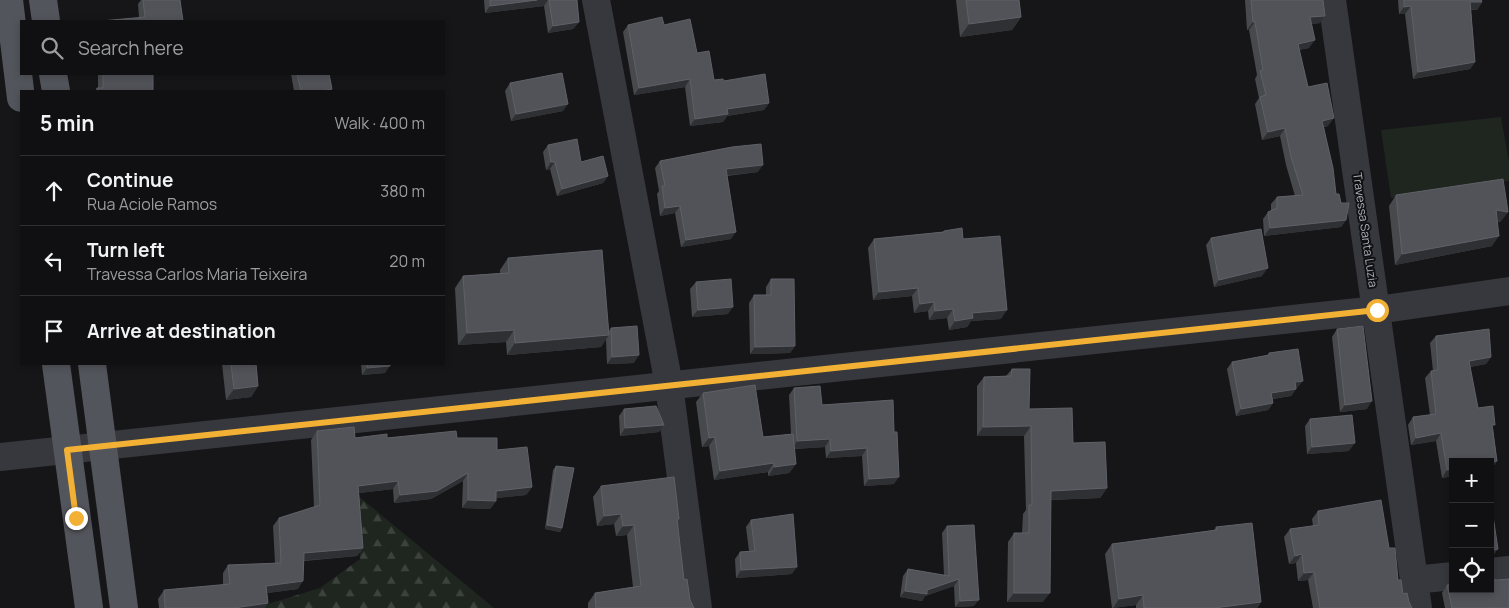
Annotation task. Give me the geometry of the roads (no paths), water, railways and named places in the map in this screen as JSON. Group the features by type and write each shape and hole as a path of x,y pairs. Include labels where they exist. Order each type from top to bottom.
{"main road":[{"path":"8,0 20,90"},
{"path":"43,0 46,20"},
{"path":"53,75 56,90"},
{"path":"56,365 89,608"},
{"path":"92,365 124,608"}],"street":[{"path":"596,0 669,385 698,608"},
{"name":"Travessa Santa Luzia","path":"1332,0 1418,608"},
{"path":"0,457 1377,310 1509,291"},
{"path":"1494,572 1509,570"},
{"path":"1414,580 1449,576"}]}
